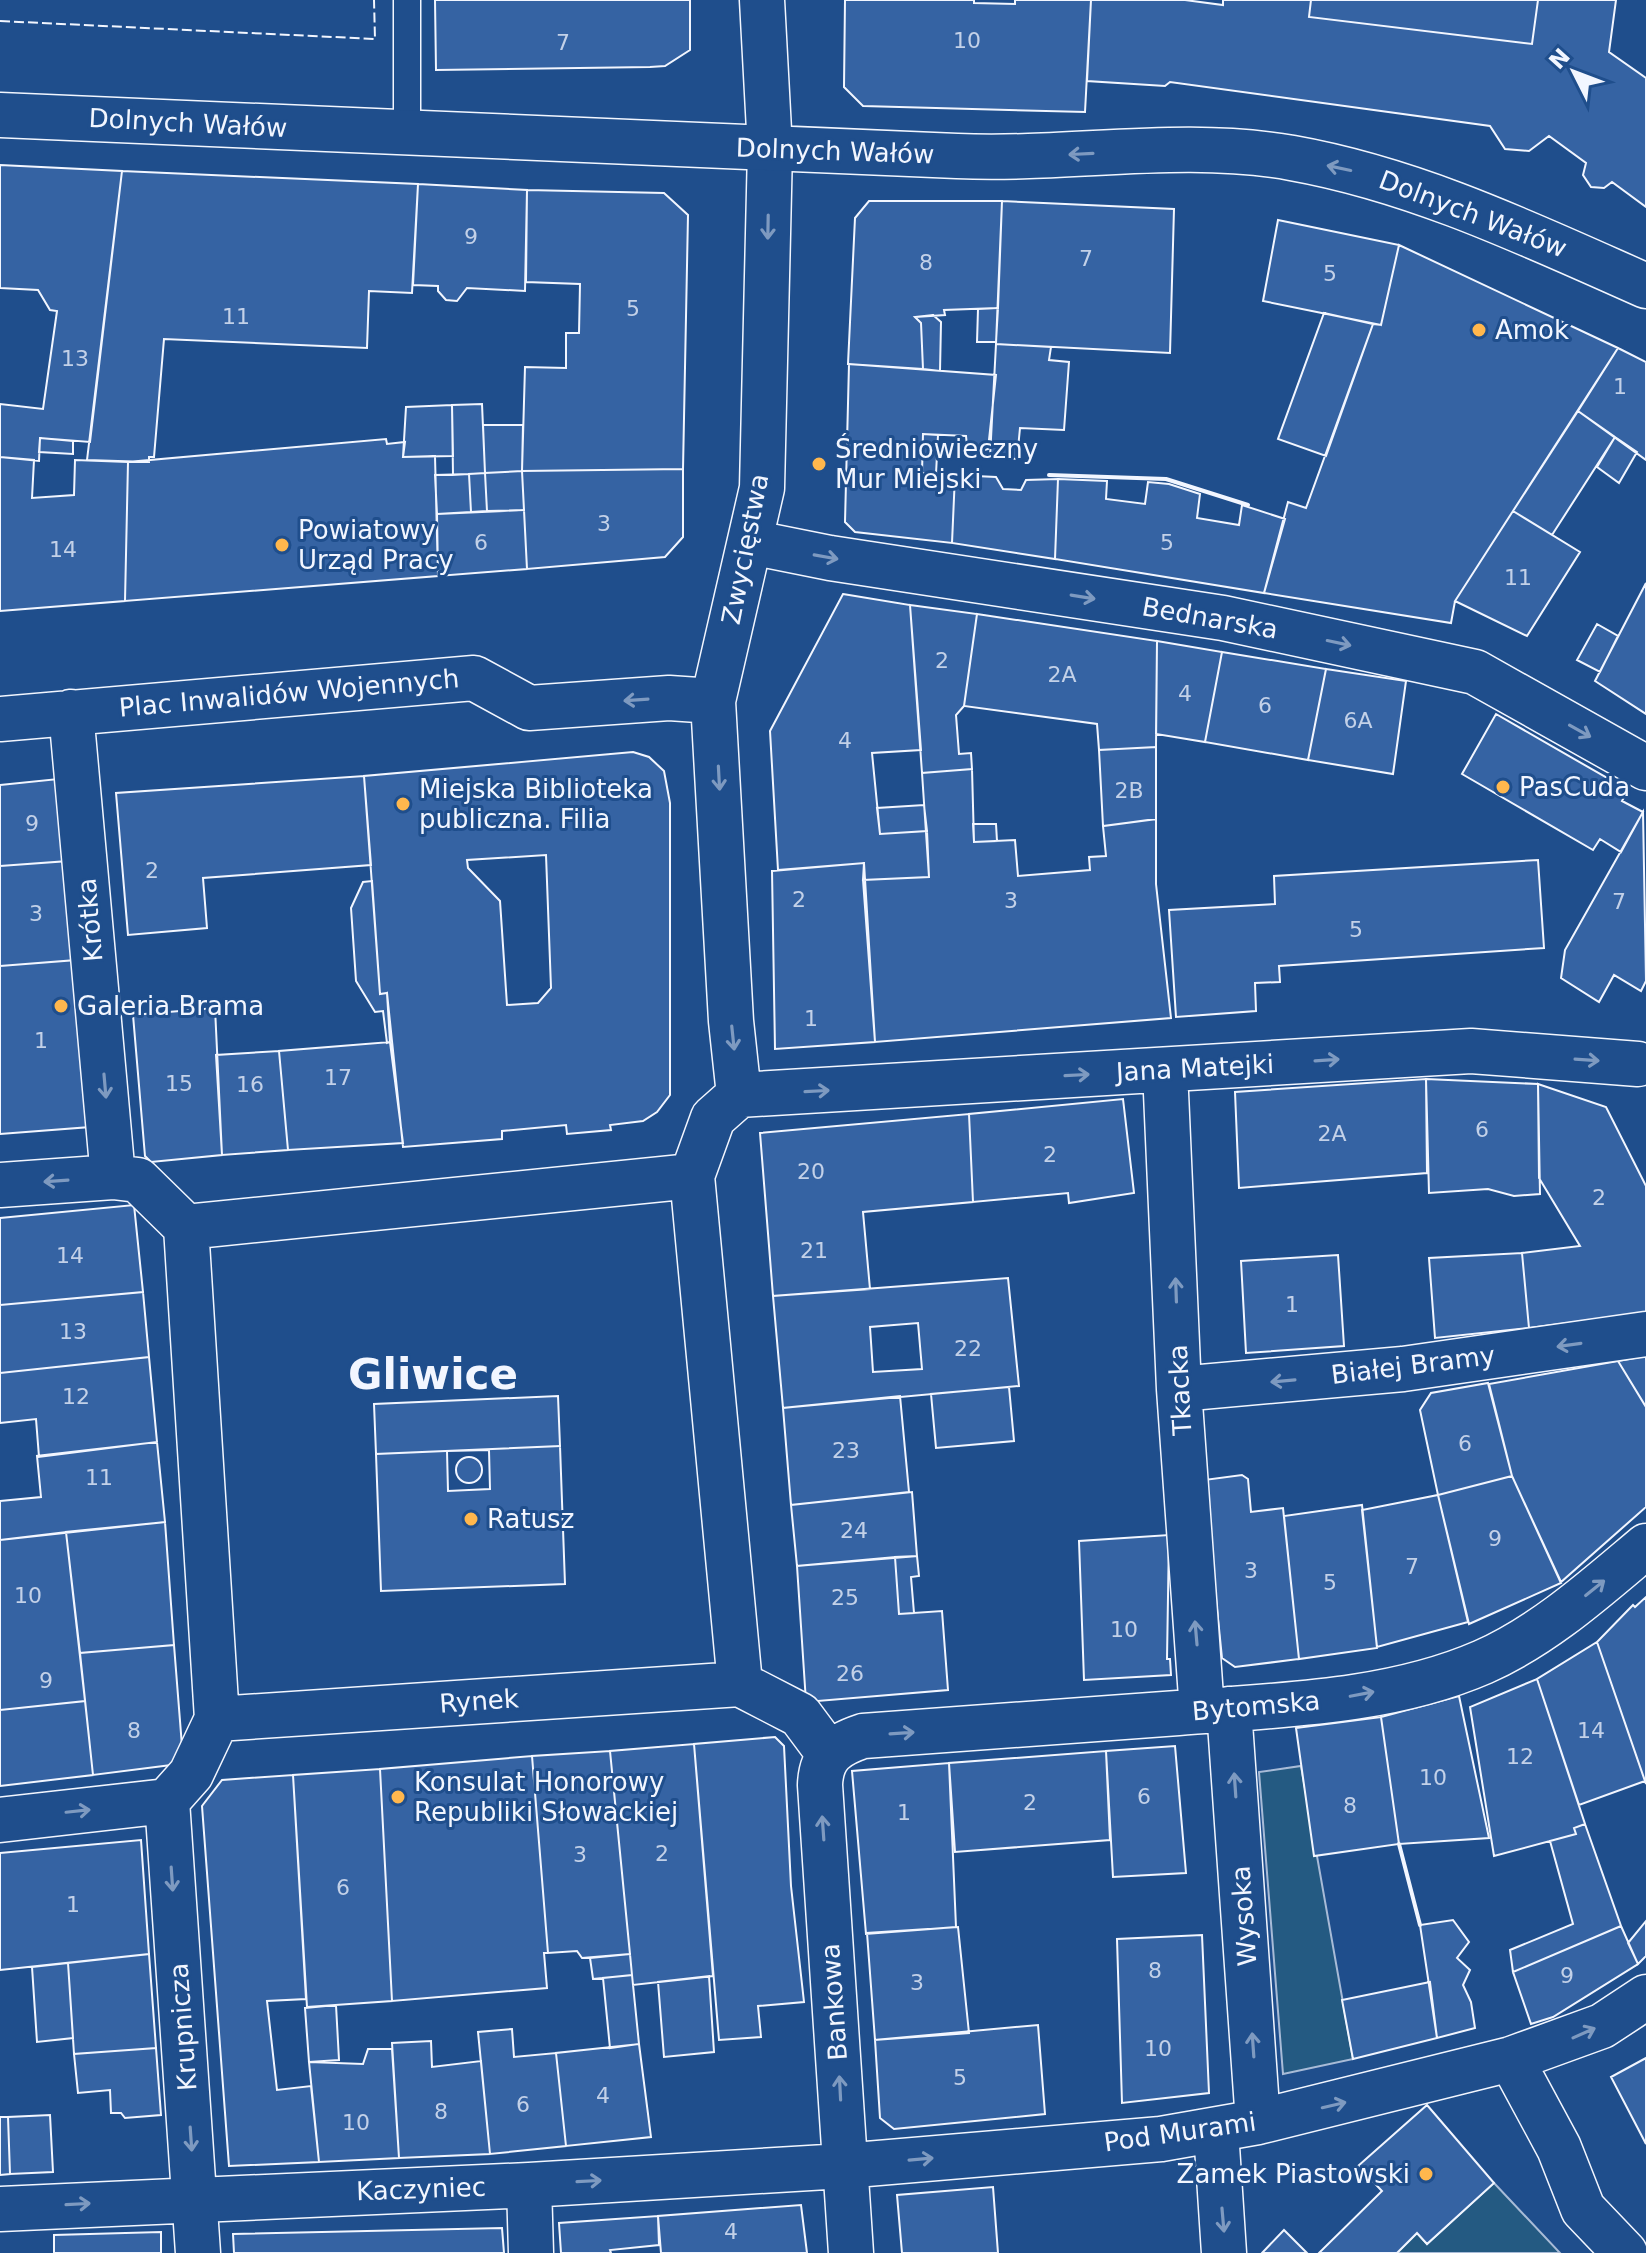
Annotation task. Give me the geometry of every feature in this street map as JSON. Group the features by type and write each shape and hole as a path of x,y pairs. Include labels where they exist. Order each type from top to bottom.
{"street":[{"name":"Zwycięstwa","path":"726,1107 731,1021 713,701 762,488 770,149 762,0"},
{"name":"Dolnych Wałów","path":"0,115 1006,158 1184,149 1250,151 1368,174 1486,216 1646,286"},
{"name":"Bednarska","path":"750,542 830,558 1223,618 1475,672 1646,768"},
{"name":"Plac Inwalidów Wojennych","path":"0,719 474,678 529,708 669,698 713,701"},
{"name":"Krótka","path":"71,712 98,1009 125,1178"},
{"name":"Jana Matejki","path":"726,1107 1165,1070 1471,1051 1643,1072"},
{"name":"Tkacka","path":"1165,1070 1179,1389 1216,1710"},
{"path":"726,1107 692,1176 740,1684 800,1715 829,1754"},
{"path":"0,1185 125,1178 186,1227 692,1176"},
{"path":"0,1820 179,1788 217,1719 186,1227"},
{"name":"Białej Bramy","path":"1179,1389 1403,1369 1646,1334"},
{"name":"Bytomska","path":"829,1754 842,1743 863,1736 1351,1697 1442,1677 1484,1661 1564,1613 1646,1546"},
{"name":"Rynek","path":"217,1719 740,1684"},
{"name":"Wysoka","path":"1216,1710 1258,2122"},
{"name":"Bankowa","path":"829,1754 820,1767 820,1785 851,2253"},
{"name":"Krupnicza","path":"179,1788 198,2253"},
{"name":"Pod Murami","path":"843,2166 1216,2131 1511,2059 1602,2026 1646,1997"},
{"path":"1511,2059 1559,2148 1583,2209 1625,2253"},
{"path":"1216,2131 1224,2253"},
{"name":"Kaczyniec","path":"0,2209 196,2197 529,2185 843,2166"},
{"path":"529,2185 531,2253"}],"lane":[{"path":"407,0 407,132"}],"shaded area":[{"path":"1301,1766 1353,2059 1283,2074 1259,1772"},
{"path":"1494,2183 1560,2253 1397,2253 1417,2233 1427,2244"}],"building":[{"path":"435,0 690,0 690,50 665,66 436,70"},
{"path":"845,0 974,0 974,3 1015,4 1015,0 1091,0 1085,112 863,106 844,87"},
{"path":"1091,0 1185,0 1223,5 1223,0 1311,0 1309,17 1532,44 1538,0 1616,0 1609,52 1646,78 1646,207 1612,182 1604,188 1591,187 1583,175 1586,163 1549,136 1529,151 1505,149 1490,126 1170,82 1165,86 1087,81"},
{"path":"1311,0 1538,0 1532,44 1309,17"},
{"path":"0,165 122,171 90,442 40,438 39,461 0,457 0,404 43,409 57,311 50,310 38,290 0,288"},
{"path":"122,171 418,184 412,293 369,291 367,348 164,339 154,457 149,457 149,462 87,460"},
{"path":"418,184 527,190 525,291 467,288 457,301 446,300 438,291 438,286 413,285"},
{"path":"527,190 664,193 688,215 683,469 522,471 525,367 566,368 566,333 579,333 580,284 526,282"},
{"path":"869,201 1002,201 998,308 944,310 945,315 915,317 921,323 923,369 848,364 855,218"},
{"path":"1002,201 1174,209 1170,353 996,344"},
{"path":"1278,220 1399,245 1381,325 1263,301"},
{"path":"1399,245 1618,348 1455,601 1451,623 1264,593 1288,502 1306,508 1373,324 1381,325"},
{"path":"998,308 996,342 977,342 978,309"},
{"path":"1324,313 1373,324 1326,456 1278,439"},
{"path":"933,315 941,322 940,371 923,369 921,323 915,317"},
{"path":"996,344 1051,347 1049,360 1069,362 1064,430 1020,428 1017,459 990,457"},
{"path":"1618,348 1646,362 1646,460 1578,411"},
{"path":"849,364 996,375 988,449 975,453 967,446 966,436 923,434 922,473 955,475 952,543 855,532 845,522"},
{"path":"482,404 485,473 453,475 452,405"},
{"path":"452,405 453,456 403,457 406,407"},
{"path":"1578,411 1615,437 1552,535 1513,511"},
{"path":"483,425 523,425 522,471 485,473"},
{"path":"923,434 938,435 936,474 922,473"},
{"path":"1615,437 1637,452 1619,483 1597,467"},
{"path":"40,438 73,441 73,454 39,452"},
{"name":"Powiatowy Urząd Pracy","path":"386,439 387,444 405,442 403,457 435,456 438,576 125,601 128,462"},
{"path":"0,457 34,460 32,498 74,495 75,460 128,462 125,601 0,611"},
{"path":"683,469 683,537 665,557 527,569 522,471"},
{"path":"522,471 524,510 487,511 485,473"},
{"path":"485,473 487,511 471,512 469,474"},
{"path":"469,474 471,512 437,514 435,475"},
{"path":"955,475 996,477 1003,489 1021,490 1026,480 1058,479 1055,559 952,543"},
{"path":"1058,479 1107,481 1106,499 1145,504 1148,482 1169,484 1200,494 1197,518 1239,525 1242,505 1285,519 1264,593 1055,559"},
{"path":"524,510 527,569 438,576 437,514"},
{"path":"1513,511 1580,552 1527,636 1455,601"},
{"path":"1646,583 1646,714 1595,681"},
{"path":"843,594 910,605 921,750 872,753 880,834 927,831 929,877 863,880 864,863 778,870 770,731"},
{"path":"910,605 977,614 964,706 956,715 959,754 971,753 972,769 922,773"},
{"path":"977,614 1157,641 1156,747 1099,750 1097,724 964,706"},
{"path":"1597,624 1618,636 1600,672 1577,660"},
{"path":"1157,641 1222,652 1205,742 1156,734"},
{"path":"1222,652 1326,669 1308,760 1205,742"},
{"path":"1326,669 1406,681 1393,774 1308,760"},
{"path":"1496,714 1628,790 1622,801 1643,812 1621,852 1600,839 1593,850 1462,774"},
{"path":"1156,747 1156,819 1103,826 1099,750"},
{"path":"633,752 649,757 664,771 670,803 670,1095 657,1112 643,1121 610,1125 611,1130 567,1134 566,1125 502,1131 502,1139 403,1147 387,993 380,994 364,776","holes":["546,855 551,988 538,1003 507,1005 500,901 468,868 467,860"]},
{"path":"972,769 974,842 1015,840 1018,876 1090,870 1089,857 1106,856 1103,826 1156,819 1156,884 1171,1018 875,1042 863,880 929,877 922,773"},
{"path":"364,776 371,865 203,878 207,928 128,935 116,793"},
{"path":"58,779 68,861 0,866 0,785"},
{"path":"924,805 927,831 880,834 877,808"},
{"path":"1643,812 1646,981 1641,991 1614,975 1599,1002 1561,978 1565,950"},
{"path":"973,824 996,824 997,841 974,842"},
{"path":"1538,860 1544,948 1279,966 1280,982 1255,983 1256,1011 1176,1017 1169,910 1275,904 1274,876"},
{"path":"68,861 76,960 0,966 0,866"},
{"path":"864,863 875,1042 775,1049 772,871"},
{"path":"372,881 380,994 387,993 390,1042 387,1043 383,1011 375,1012 356,981 351,908 363,882"},
{"path":"76,960 90,1127 0,1134 0,966"},
{"path":"215,1008 222,1155 151,1162 145,1156 133,1015"},
{"path":"390,1042 403,1143 288,1150 279,1051"},
{"path":"279,1051 288,1150 222,1155 216,1055"},
{"path":"1426,1079 1427,1173 1239,1188 1235,1092"},
{"path":"1426,1079 1538,1084 1540,1194 1514,1196 1488,1189 1429,1193"},
{"path":"1538,1084 1606,1107 1646,1186 1646,1313 1529,1328 1522,1253 1580,1246 1539,1178"},
{"path":"1123,1099 1134,1193 1069,1203 1068,1193 973,1202 969,1114"},
{"path":"969,1114 973,1202 863,1212 870,1289 773,1296 760,1133"},
{"path":"134,1205 143,1292 0,1305 0,1218"},
{"path":"1522,1253 1529,1328 1435,1338 1429,1258"},
{"path":"1338,1255 1344,1346 1246,1353 1241,1261"},
{"path":"1008,1278 1019,1386 783,1408 773,1296","holes":["918,1323 922,1369 873,1372 870,1327"]},
{"path":"143,1292 149,1357 0,1373 0,1305"},
{"path":"1646,1356 1646,1407 1618,1361"},
{"path":"149,1357 157,1442 39,1457 36,1419 0,1423 0,1373"},
{"path":"1618,1361 1646,1407 1646,1507 1561,1582 1512,1476 1489,1384"},
{"path":"1488,1383 1512,1476 1438,1495 1420,1410 1431,1393"},
{"path":"1009,1387 1014,1441 936,1448 931,1394"},
{"path":"558,1396 560,1446 376,1454 374,1404"},
{"path":"900,1396 909,1492 791,1505 783,1408"},
{"path":"157,1442 165,1522 0,1540 0,1501 41,1497 37,1456"},
{"name":"Ratusz","path":"560,1446 565,1584 381,1591 376,1454"},
{"path":"489,1450 490,1489 448,1491 447,1451"},
{"path":"469,1457 478,1461 482,1470 478,1479 469,1483 460,1479 456,1470 460,1461"},
{"path":"1242,1475 1248,1479 1251,1512 1283,1508 1299,1659 1235,1667 1222,1658 1204,1480"},
{"path":"1512,1476 1561,1583 1469,1624 1438,1495"},
{"path":"912,1492 917,1556 797,1566 791,1505"},
{"path":"1438,1495 1468,1622 1377,1647 1362,1510"},
{"path":"1362,1505 1377,1648 1299,1659 1284,1516"},
{"path":"165,1522 174,1645 80,1653 66,1532"},
{"path":"66,1532 85,1701 0,1710 0,1540"},
{"path":"1169,1535 1167,1659 1170,1659 1171,1675 1084,1680 1079,1541"},
{"path":"917,1556 919,1576 911,1577 914,1613 899,1614 895,1557"},
{"path":"895,1557 899,1614 942,1611 948,1690 806,1702 797,1566"},
{"path":"1646,1597 1646,1784 1597,1642 1633,1605 1635,1607"},
{"path":"1597,1642 1645,1781 1579,1805 1537,1679"},
{"path":"174,1645 183,1759 179,1764 93,1775 80,1653"},
{"path":"1537,1679 1585,1824 1574,1828 1576,1834 1494,1856 1470,1707"},
{"path":"1459,1696 1489,1838 1399,1844 1381,1717"},
{"path":"85,1701 93,1775 0,1786 0,1710"},
{"path":"1381,1717 1399,1844 1314,1856 1296,1728"},
{"path":"775,1737 784,1746 791,1886 804,2002 758,2006 761,2037 719,2040 694,1744"},
{"path":"694,1744 713,1976 633,1985 610,1751"},
{"path":"1175,1746 1186,1873 1113,1877 1106,1751"},
{"path":"610,1751 630,1954 582,1958 577,1951 548,1953 532,1756"},
{"path":"1106,1751 1110,1840 955,1852 949,1763"},
{"path":"532,1756 548,1953 544,1953 547,1988 392,2001 380,1769"},
{"path":"949,1763 956,1927 866,1934 852,1771"},
{"path":"380,1769 392,2001 307,2007 293,1775"},
{"path":"293,1775 306,1999 267,2001 277,2090 311,2086 319,2162 229,2166 202,1806 222,1780"},
{"path":"1585,1824 1621,1926 1513,1972 1510,1950 1573,1924 1550,1841 1576,1834 1574,1828"},
{"path":"141,1840 149,1954 0,1970 0,1853"},
{"path":"1453,1920 1469,1942 1457,1958 1470,1970 1463,1985 1471,2002 1475,2028 1437,2038 1420,1925"},
{"path":"1646,1921 1646,1956 1638,1964 1628,1943"},
{"path":"1621,1926 1638,1964 1553,2017 1531,2024 1513,1972"},
{"path":"958,1927 969,2033 875,2040 867,1933"},
{"path":"1202,1935 1209,2093 1122,2103 1117,1939"},
{"path":"149,1954 156,2048 74,2054 68,1963"},
{"path":"630,1954 632,1975 593,1979 590,1958"},
{"path":"68,1963 73,2038 37,2042 32,1967"},
{"path":"632,1975 639,2044 610,2048 603,1978"},
{"path":"709,1976 714,2052 664,2057 658,1982"},
{"path":"1430,1982 1437,2038 1353,2059 1342,2000"},
{"path":"336,2005 339,2060 309,2062 305,2008"},
{"path":"1038,2025 1045,2114 894,2129 880,2118 875,2040"},
{"path":"512,2029 514,2057 556,2053 566,2146 490,2154 478,2032"},
{"path":"431,2041 432,2067 481,2061 490,2154 399,2158 392,2043"},
{"path":"639,2044 651,2137 566,2146 556,2053"},
{"path":"156,2048 161,2115 125,2118 121,2113 111,2113 110,2090 78,2093 74,2054"},
{"path":"368,2049 392,2049 399,2158 319,2162 309,2062 363,2064"},
{"path":"1646,2058 1646,2144 1611,2077"},
{"name":"Zamek Piastowski","path":"1427,2105 1494,2183 1427,2244 1417,2233 1397,2253 1319,2253 1382,2191 1358,2166"},
{"path":"50,2115 53,2172 10,2174 8,2117"},
{"path":"0,2117 8,2117 10,2174 0,2175"},
{"path":"993,2187 998,2253 902,2253 897,2195"},
{"path":"801,2205 807,2253 661,2253 658,2216"},
{"path":"658,2216 659,2245 610,2250 611,2253 561,2253 559,2223"},
{"path":"502,2228 504,2253 234,2253 233,2234"},
{"name":"Zamek Piastowski","path":"1284,2230 1307,2253 1262,2253"},
{"path":"161,2232 161,2253 54,2253 54,2235"}],"fence":[{"path":"0,21 375,39 374,0"}],"wall":[{"path":"1049,475 1166,479 1248,505"},
{"path":"1399,1844 1420,1925"}],"place":[{"name":"Amok","path":"1479,330"},
{"name":"Średniowieczny Mur Miejski","path":"819,464"},
{"name":"Powiatowy Urząd Pracy","path":"282,545"},
{"name":"PasCuda","path":"1503,787"},
{"name":"Miejska Biblioteka publiczna. Filia","path":"403,804"},
{"name":"Galeria Brama","path":"61,1006"},
{"name":"Ratusz","path":"471,1519"},
{"name":"Konsulat Honorowy Republiki Słowackiej","path":"398,1797"},
{"name":"Zamek Piastowski","path":"1426,2174"}],"district":[{"name":"Gliwice","path":"433,1374"}]}
